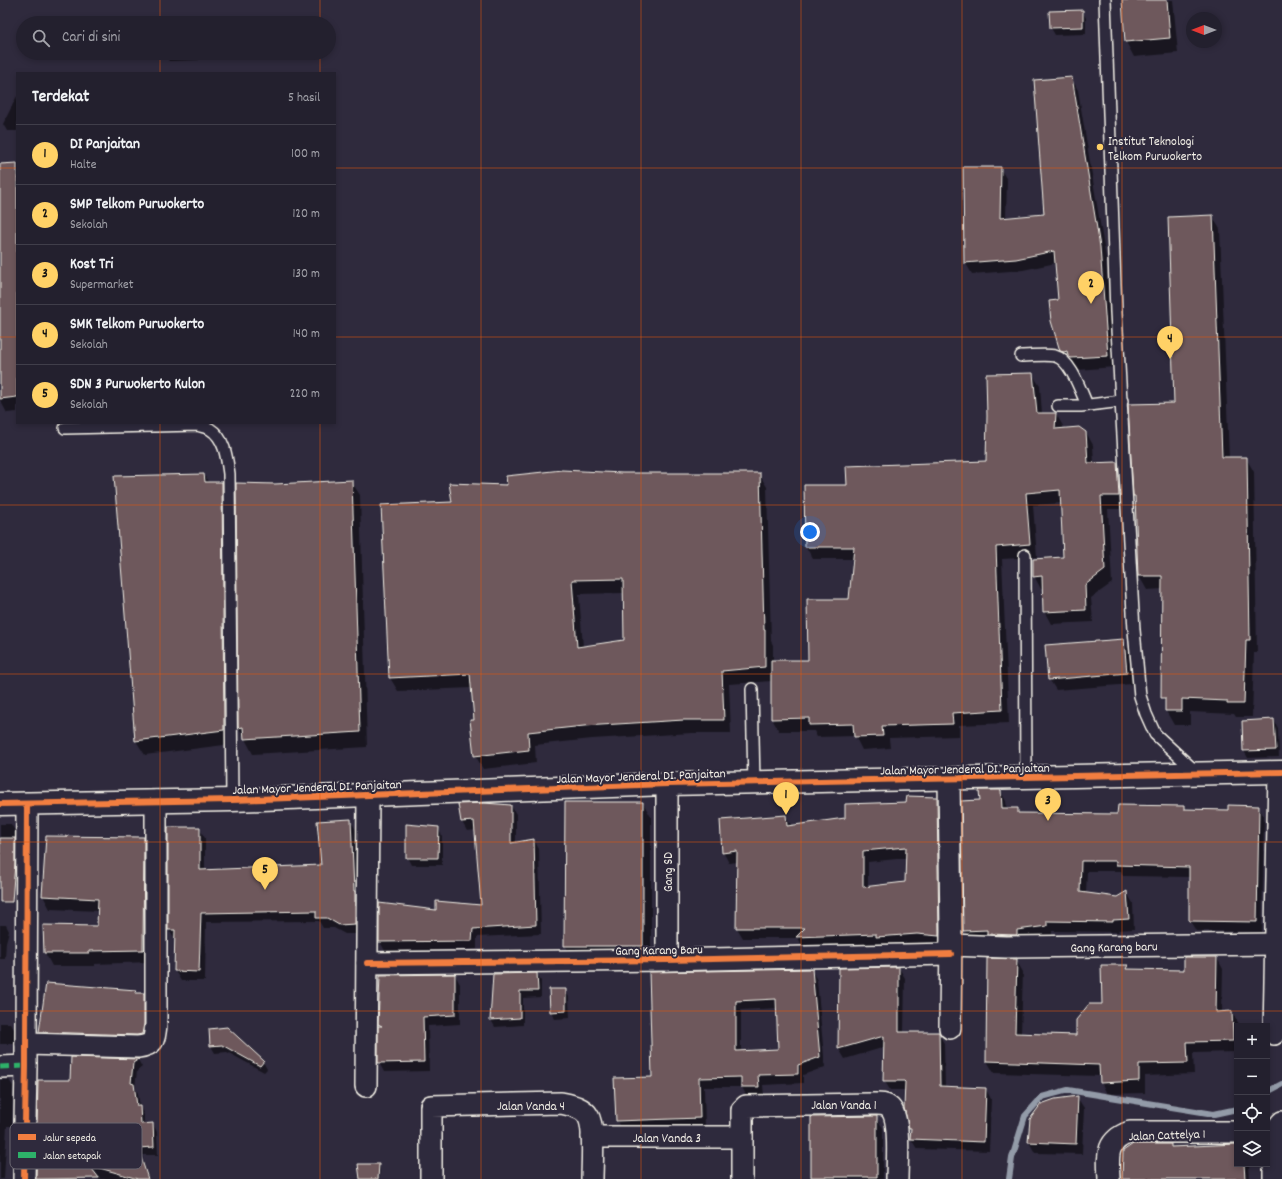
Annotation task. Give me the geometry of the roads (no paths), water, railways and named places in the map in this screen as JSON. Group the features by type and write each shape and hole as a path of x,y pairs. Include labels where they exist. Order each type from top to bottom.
{"street":[{"name":"Jalan Mayor Jenderal DI. Panjaitan","path":"0,804 232,800 668,784 1280,772"},
{"path":"1274,1034 1279,944 1280,772"},
{"path":"949,779 951,949 950,1028"},
{"name":"Gang SD","path":"668,784 668,960"},
{"path":"366,1086 368,795"},
{"path":"26,1044 138,1047 148,1046 152,1041 155,1035 156,1025 156,801"},
{"path":"25,1123 28,804"},
{"name":"Gang Karang baru","path":"951,949 1279,944"},
{"name":"Gang Karang Baru","path":"367,963 668,960 951,949"},
{"path":"0,1067 26,1066"},
{"name":"Jalan Vanda 4","path":"431,1179 431,1106 561,1103 572,1105 588,1116 591,1124 592,1137 592,1179"},
{"name":"Jalan Vanda 1","path":"742,1137 742,1110 749,1105 883,1104 890,1107 897,1123 898,1179"},
{"path":"1274,1127 1274,1179"},
{"name":"Jalan Cattelya 1","path":"1109,1179 1109,1155 1112,1143 1120,1136 1130,1132 1234,1132"},
{"name":"Jalan Vanda 3","path":"592,1137 742,1137"},
{"path":"742,1137 742,1179"},
{"path":"24,1169 24,1179"}],"lane":[{"path":"1105,0 1116,312 1134,630 1140,696 1155,734 1198,774"},
{"path":"1021,356 1055,356 1062,360 1069,368 1087,405"},
{"path":"1058,406 1087,405 1122,401"},
{"path":"65,428 198,424 210,430 220,438 226,453 229,474 232,800"},
{"path":"1026,555 1026,777"},
{"path":"752,690 754,783"}],"waterway":[{"path":"1270,1090 1282,1084"},
{"path":"1009,1179 1012,1158 1025,1116 1042,1097 1068,1090 1214,1114 1234,1110"}],"place":[{"name":"Institut Teknologi Telkom Purwokerto","path":"1100,147"},
{"name":"SMP Telkom Purwokerto","path":"1091,304"},
{"name":"SMK Telkom Purwokerto","path":"1170,359"},
{"name":"DI Panjaitan","path":"786,815"},
{"name":"Kost Tri","path":"1048,821"},
{"name":"SDN 3 Purwokerto Kulon","path":"265,890"}]}
